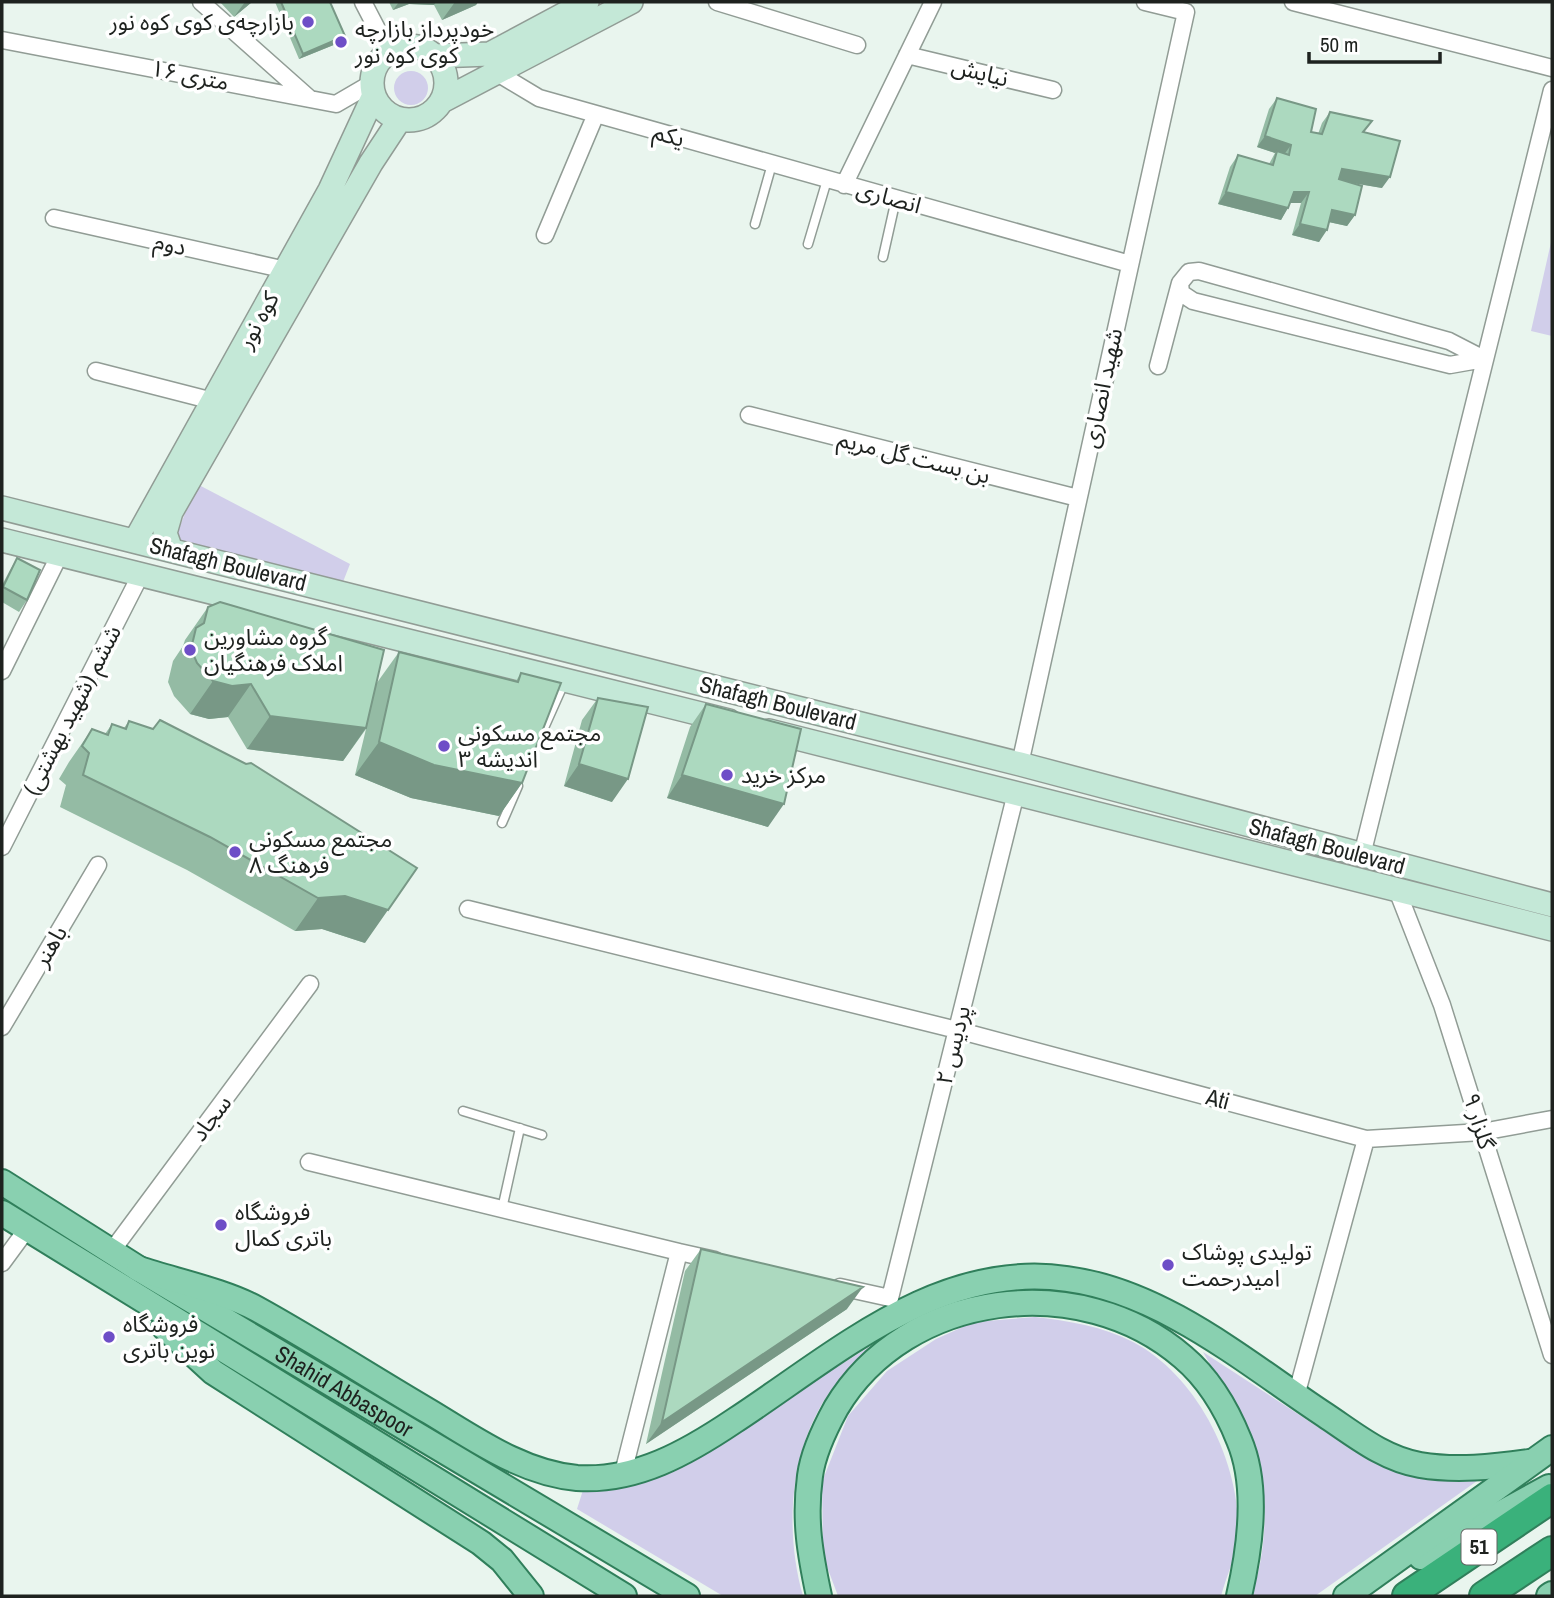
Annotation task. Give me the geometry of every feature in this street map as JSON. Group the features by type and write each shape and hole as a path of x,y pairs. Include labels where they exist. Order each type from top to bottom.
{"highway":[{"name":"51","path":"1406,1596 1552,1499"},
{"name":"51","path":"1484,1596 1552,1551"}],"main road":[{"path":"587,2 490,54 435,57 413,46 389,52 374,71 373,89 389,114 400,119 424,117 442,101 499,74 631,2"},
{"path":"435,57 446,78 442,101"},
{"name":"کوه نور","path":"149,529 213,401 330,190 373,89"},
{"name":"کوه نور","path":"149,529 171,512 371,163 400,119"},
{"name":"Shafagh Boulevard","path":"2,508 149,529 171,550 1020,764 1552,905"},
{"name":"Shafagh Boulevard","path":"2,540 1552,929"},
{"name":"Shahid Abbaspoor","path":"2,1182 139,1269 687,1596"},
{"name":"Shahid Abbaspoor","path":"2,1213 624,1596"},
{"path":"139,1269 252,1306 506,1458 578,1478 623,1474 663,1464 889,1319 931,1296 982,1280 1028,1275 1108,1287 1149,1304 1193,1328 1380,1452 1417,1465 1454,1468 1528,1462"},
{"path":"125,1291 213,1372 481,1543 502,1560 531,1596"},
{"path":"819,1596 806,1537 810,1474 825,1427 849,1387 885,1350 921,1327 965,1309 1012,1304 1059,1306 1102,1313 1141,1331 1183,1357 1216,1395 1240,1442 1249,1487 1249,1551 1239,1596"},
{"path":"1348,1596 1528,1462 1552,1448"},
{"path":"1348,1596 1552,1485"}],"street":[{"path":"201,2 309,98"},
{"path":"363,2 389,52"},
{"path":"717,2 857,45"},
{"name":"انصاری","path":"933,2 844,185 1130,264"},
{"name":"شهید انصاری","path":"1020,764 1185,12 1145,2"},
{"path":"1293,2 1552,68"},
{"name":"۱۶ متری","path":"2,40 336,104 373,89"},
{"name":"نیایش","path":"907,55 1053,90"},
{"name":"یکم","path":"499,74 539,98 844,185"},
{"path":"1362,855 1552,90"},
{"path":"545,235 596,114"},
{"name":"دوم","path":"54,218 286,270"},
{"path":"1158,366 1180,283 1189,272 1199,271 1449,341 1484,359"},
{"path":"1180,283 1181,293 1193,301 1450,365 1484,359"},
{"path":"96,371 213,401"},
{"name":"بن بست گل مریم","path":"749,415 1078,498"},
{"path":"2,671 60,554"},
{"name":"ششم (شهید بهشتی)","path":"2,847 141,574"},
{"name":"پردیس ۲","path":"824,1283 890,1298 1016,793"},
{"name":"باهنر","path":"2,1027 98,865"},
{"name":"گلزار ۹","path":"1397,890 1442,1005 1552,1355"},
{"name":"Ati","path":"468,909 957,1030 1366,1139 1482,1132 1552,1119"},
{"name":"سجاد","path":"111,1252 310,984"},
{"path":"1296,1396 1366,1139"},
{"path":"309,1162 732,1263"},
{"path":"2,1263 27,1229"},
{"path":"623,1474 679,1252"}],"lane":[{"path":"755,224 772,164"},
{"path":"808,244 827,180"},
{"path":"883,257 896,200"},
{"path":"528,764 566,681"},
{"path":"502,823 523,775"},
{"path":"463,1111 542,1135"},
{"path":"502,1209 520,1128"}],"shaded area":[{"path":"411,71 423,76 428,88 423,100 411,105 399,100 394,88 399,76"},
{"path":"1552,238 1552,336 1531,331"},
{"path":"197,484 350,564 341,587 173,543"},
{"path":"1035,1317 1097,1328 1133,1342 1156,1357 1177,1376 1195,1399 1211,1424 1223,1451 1237,1507 1237,1542 1221,1596 838,1596 823,1556 822,1482 848,1416 887,1371 936,1339 974,1322"},
{"path":"887,1336 839,1380 810,1428 801,1455 795,1484 793,1541 803,1596 723,1596 577,1509 584,1487 762,1413"},
{"path":"1203,1352 1367,1459 1406,1472 1477,1481 1315,1596 1251,1596 1263,1542 1263,1482 1254,1447 1243,1423"}],"building":[{"name":"بازارچه‌ی کوی کوه نور","path":"281,2 330,2 345,36 303,54"},
{"path":"1277,98 1316,109 1311,132 1322,134 1330,112 1372,121 1363,132 1400,141 1390,177 1342,169 1339,179 1362,186 1355,215 1332,210 1327,230 1300,224 1309,192 1294,192 1288,208 1226,192 1238,155 1273,165 1277,151 1289,155 1291,145 1265,136"},
{"path":"17,558 40,570 27,600 3,587"},
{"path":"220,602 384,650 366,728 270,716 251,684 232,686 213,681 197,663 191,649 196,628 204,623 208,607"},
{"path":"399,652 518,682 521,673 561,683 522,783 434,765 379,742"},
{"path":"598,698 648,707 628,779 579,764"},
{"path":"706,704 801,729 784,804 682,775"},
{"path":"160,720 246,764 251,763 417,868 388,910 345,896 318,898 210,837 83,775 89,753 82,746 92,729 108,735 112,724 126,729 129,721 153,729"},
{"path":"701,1249 863,1287 662,1422"}],"place":[{"name":"بازارچه‌ی کوی کوه نور","path":"308,22"},
{"name":"خودپرداز بازارچه کوی کوه نور","path":"341,42"},
{"name":"گروه مشاورین املاک فرهنگیان","path":"190,650"},
{"name":"مجتمع مسکونی اندیشه ۳","path":"444,746"},
{"name":"مرکز خرید","path":"727,775"},
{"name":"مجتمع مسکونی فرهنگ ۸","path":"235,852"},
{"name":"فروشگاه باتری کمال","path":"221,1225"},
{"name":"تولیدی پوشاک امیدرحمت","path":"1168,1265"},
{"name":"فروشگاه نوین باتری","path":"109,1337"}]}
